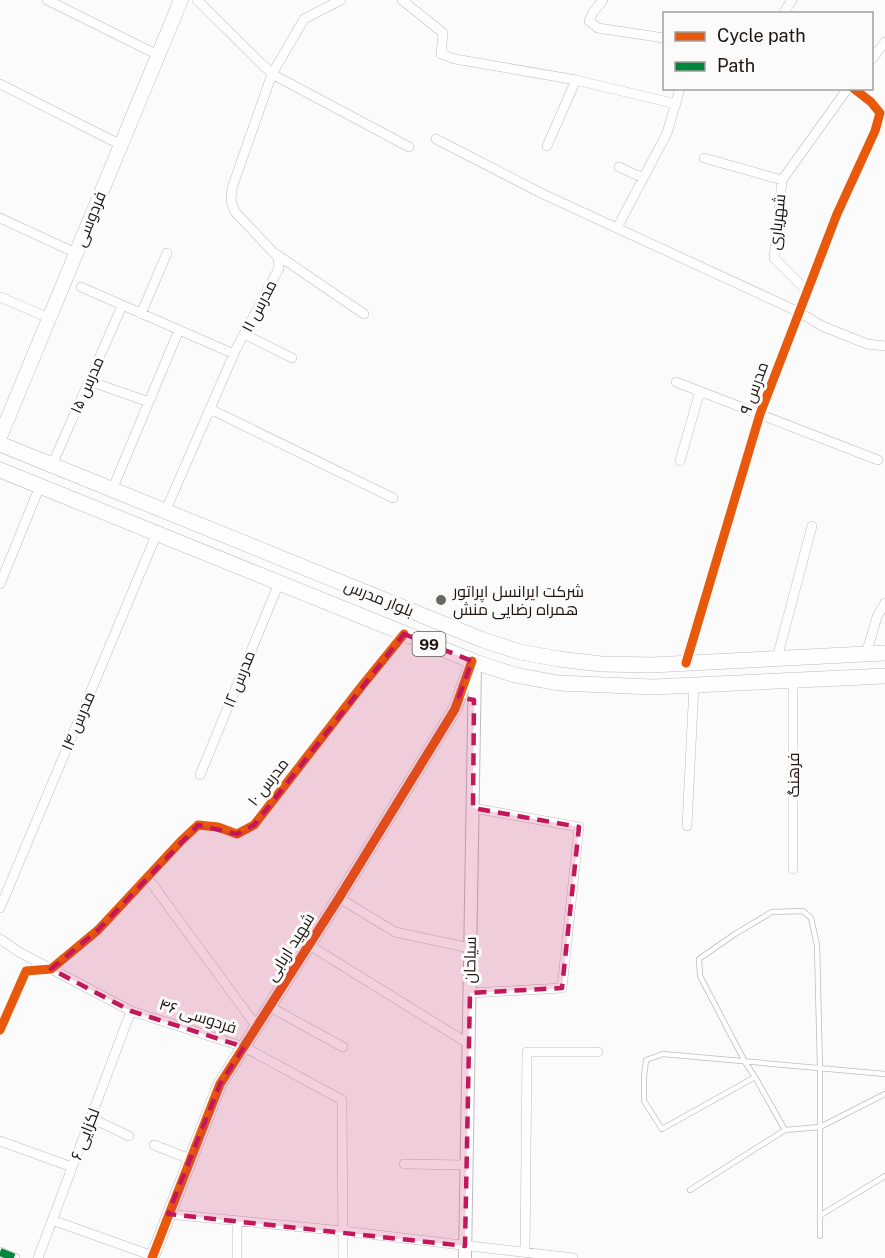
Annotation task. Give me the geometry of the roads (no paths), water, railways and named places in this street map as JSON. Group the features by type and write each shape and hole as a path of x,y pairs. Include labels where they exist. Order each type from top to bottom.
{"main road":[{"name":"فردوسی","path":"0,437 181,0"},
{"name":"بلوار مدرس","path":"0,444 483,640 520,652 601,664 652,665 885,653"},
{"name":"بلوار مدرس","path":"0,470 474,662 515,675 558,683 653,687 885,676"}],"street":[{"path":"47,0 158,55"},
{"path":"197,0 272,74 409,147"},
{"path":"402,0 443,33 441,54 455,59 576,80 676,104"},
{"path":"603,0 588,21 598,28 663,38"},
{"path":"335,1 304,19 272,74 231,196 232,206 236,212 274,253 364,314"},
{"path":"873,58 885,42"},
{"path":"547,146 576,80"},
{"path":"0,84 121,145"},
{"path":"618,228 667,133 680,90"},
{"name":"شهریاری","path":"807,291 774,258 782,180 847,90"},
{"path":"856,90 871,102 880,114 875,131 885,134"},
{"name":"مدرس ۹","path":"686,663 760,414 837,214 875,131"},
{"path":"436,139 543,194 799,312 822,326 867,344 885,346"},
{"path":"704,158 782,180"},
{"path":"619,167 643,178"},
{"path":"0,218 76,253"},
{"path":"141,314 167,253"},
{"name":"مدرس ۱۱","path":"165,512 234,354 279,268 278,259 274,253"},
{"path":"81,287 234,354"},
{"path":"0,297 49,318"},
{"name":"مدرس ۱۵","path":"52,465 122,306"},
{"path":"112,490 179,330"},
{"path":"244,334 292,358"},
{"path":"89,381 149,402"},
{"path":"676,382 878,460"},
{"path":"680,461 700,391"},
{"path":"210,409 393,498"},
{"path":"0,584 40,486"},
{"path":"777,658 812,526"},
{"name":"مدرس ۱۴","path":"0,908 157,533"},
{"name":"مدرس ۱۲","path":"200,775 279,583"},
{"path":"866,654 877,617 885,603"},
{"name":"مدرس ۱۰","path":"51,969 98,930 198,825 218,827 237,834 254,825 404,634"},
{"name":"شهید اربابی","path":"153,1257 220,1084 339,898 455,709 474,662"},
{"name":"سیاحان","path":"465,1252 474,662"},
{"name":"فرهنگ","path":"793,681 793,869"},
{"path":"687,826 694,685"},
{"path":"459,697 474,700"},
{"path":"470,993 562,988 579,827 473,808"},
{"path":"147,877 257,1027"},
{"path":"339,898 395,932 470,948"},
{"name":"فردوسی ۴۶","path":"0,939 19,952 131,1011 244,1047 342,1100 343,1258"},
{"path":"309,945 469,1044"},
{"path":"0,1030 26,971 51,969"},
{"path":"270,1007 343,1047"},
{"name":"لکزایی ۶","path":"38,1258 131,1011"},
{"path":"525,1253 527,1052 598,1052"},
{"path":"91,1118 129,1136"},
{"path":"0,1141 72,1167"},
{"path":"154,1145 190,1159"},
{"path":"404,1164 467,1165"},
{"path":"168,1214 343,1231 465,1252 525,1253 572,1258"},
{"path":"52,1220 153,1257"},
{"path":"237,1221 237,1258"},
{"path":"0,1252 15,1258"}],"lane":[{"path":"785,1130 699,976 699,959 772,912 803,911 811,918 817,945 820,1236"},
{"path":"755,1077 662,1129 644,1101 646,1060 663,1054 885,1074"},
{"path":"690,1190 785,1130 820,1127 885,1094"},
{"path":"820,1215 885,1176"}],"place":[{"name":"شرکت ایرانسل اپراتور همراه رضایی منش","path":"441,600"}]}
